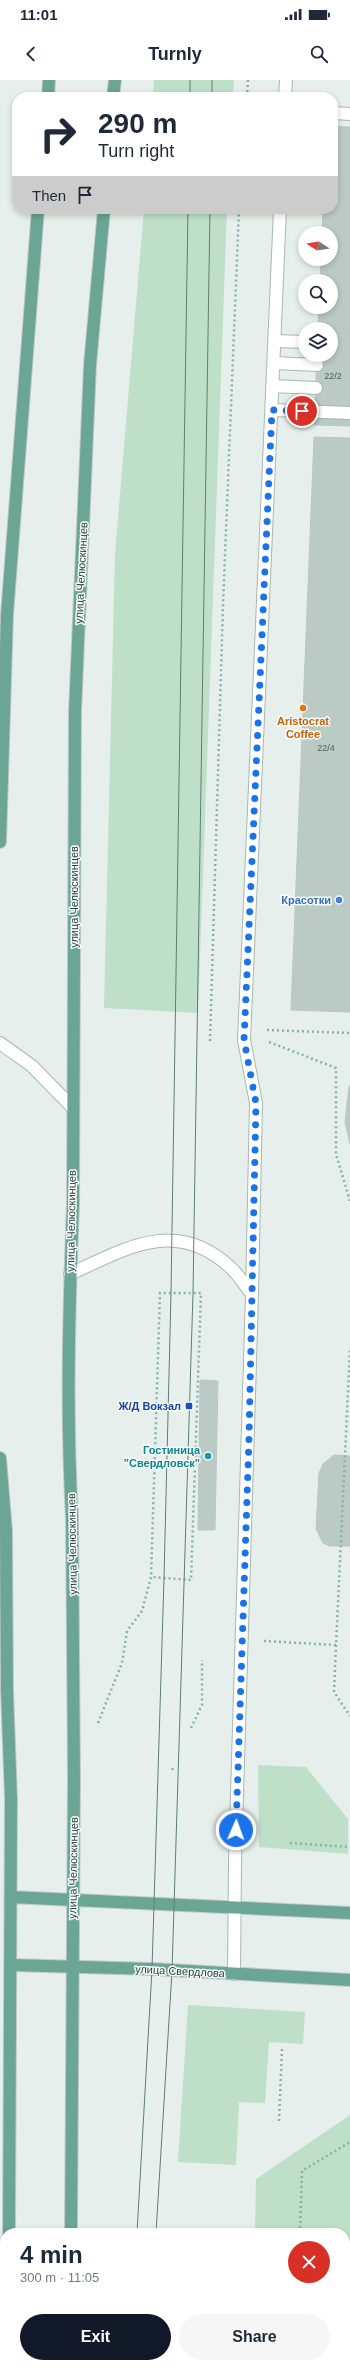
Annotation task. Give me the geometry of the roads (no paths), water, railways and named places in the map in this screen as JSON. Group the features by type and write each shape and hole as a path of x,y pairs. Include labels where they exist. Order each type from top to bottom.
{"main road":[{"path":"48,92 49,80"},
{"path":"114,92 115,80"},
{"path":"0,842 7,615 38,214"},
{"name":"улица Челюскинцев","path":"71,2228 74,1634 70,1476 70,1274 73,1108 74,712 90,365 104,214"},
{"path":"0,1458 6,1531 4,1694 11,1799 12,1897 9,2228"},
{"path":"12,1897 350,1913"},
{"name":"улица Свердлова","path":"11,1965 350,1980"}],"street":[{"path":"285,92 286,80"},
{"path":"338,113 350,114"},
{"path":"234,1974 234,1907 243,1639 256,1103 244,1040 280,214"},
{"path":"275,341 298,342"},
{"path":"274,363 317,365"},
{"path":"272,386 316,388"},
{"path":"272,410 350,413"},
{"path":"0,1043 32,1066 73,1108"},
{"path":"70,1274 141,1243 171,1240 193,1243 231,1268 252,1294"}],"tram line":[{"path":"190,80 190,92"},
{"path":"212,80 212,92"},
{"path":"137,2228 152,1969 164,1578 171,1293 188,214"},
{"path":"156,2228 172,1971 193,1293 210,214"}],"place":[{"name":"Aristocrat Coffee","path":"303,708"},
{"name":"Красотки","path":"339,900"},
{"name":"Ж/Д Вокзал","path":"189,1406"},
{"name":"Гостиница \"Свердловск\"","path":"208,1456"}]}
